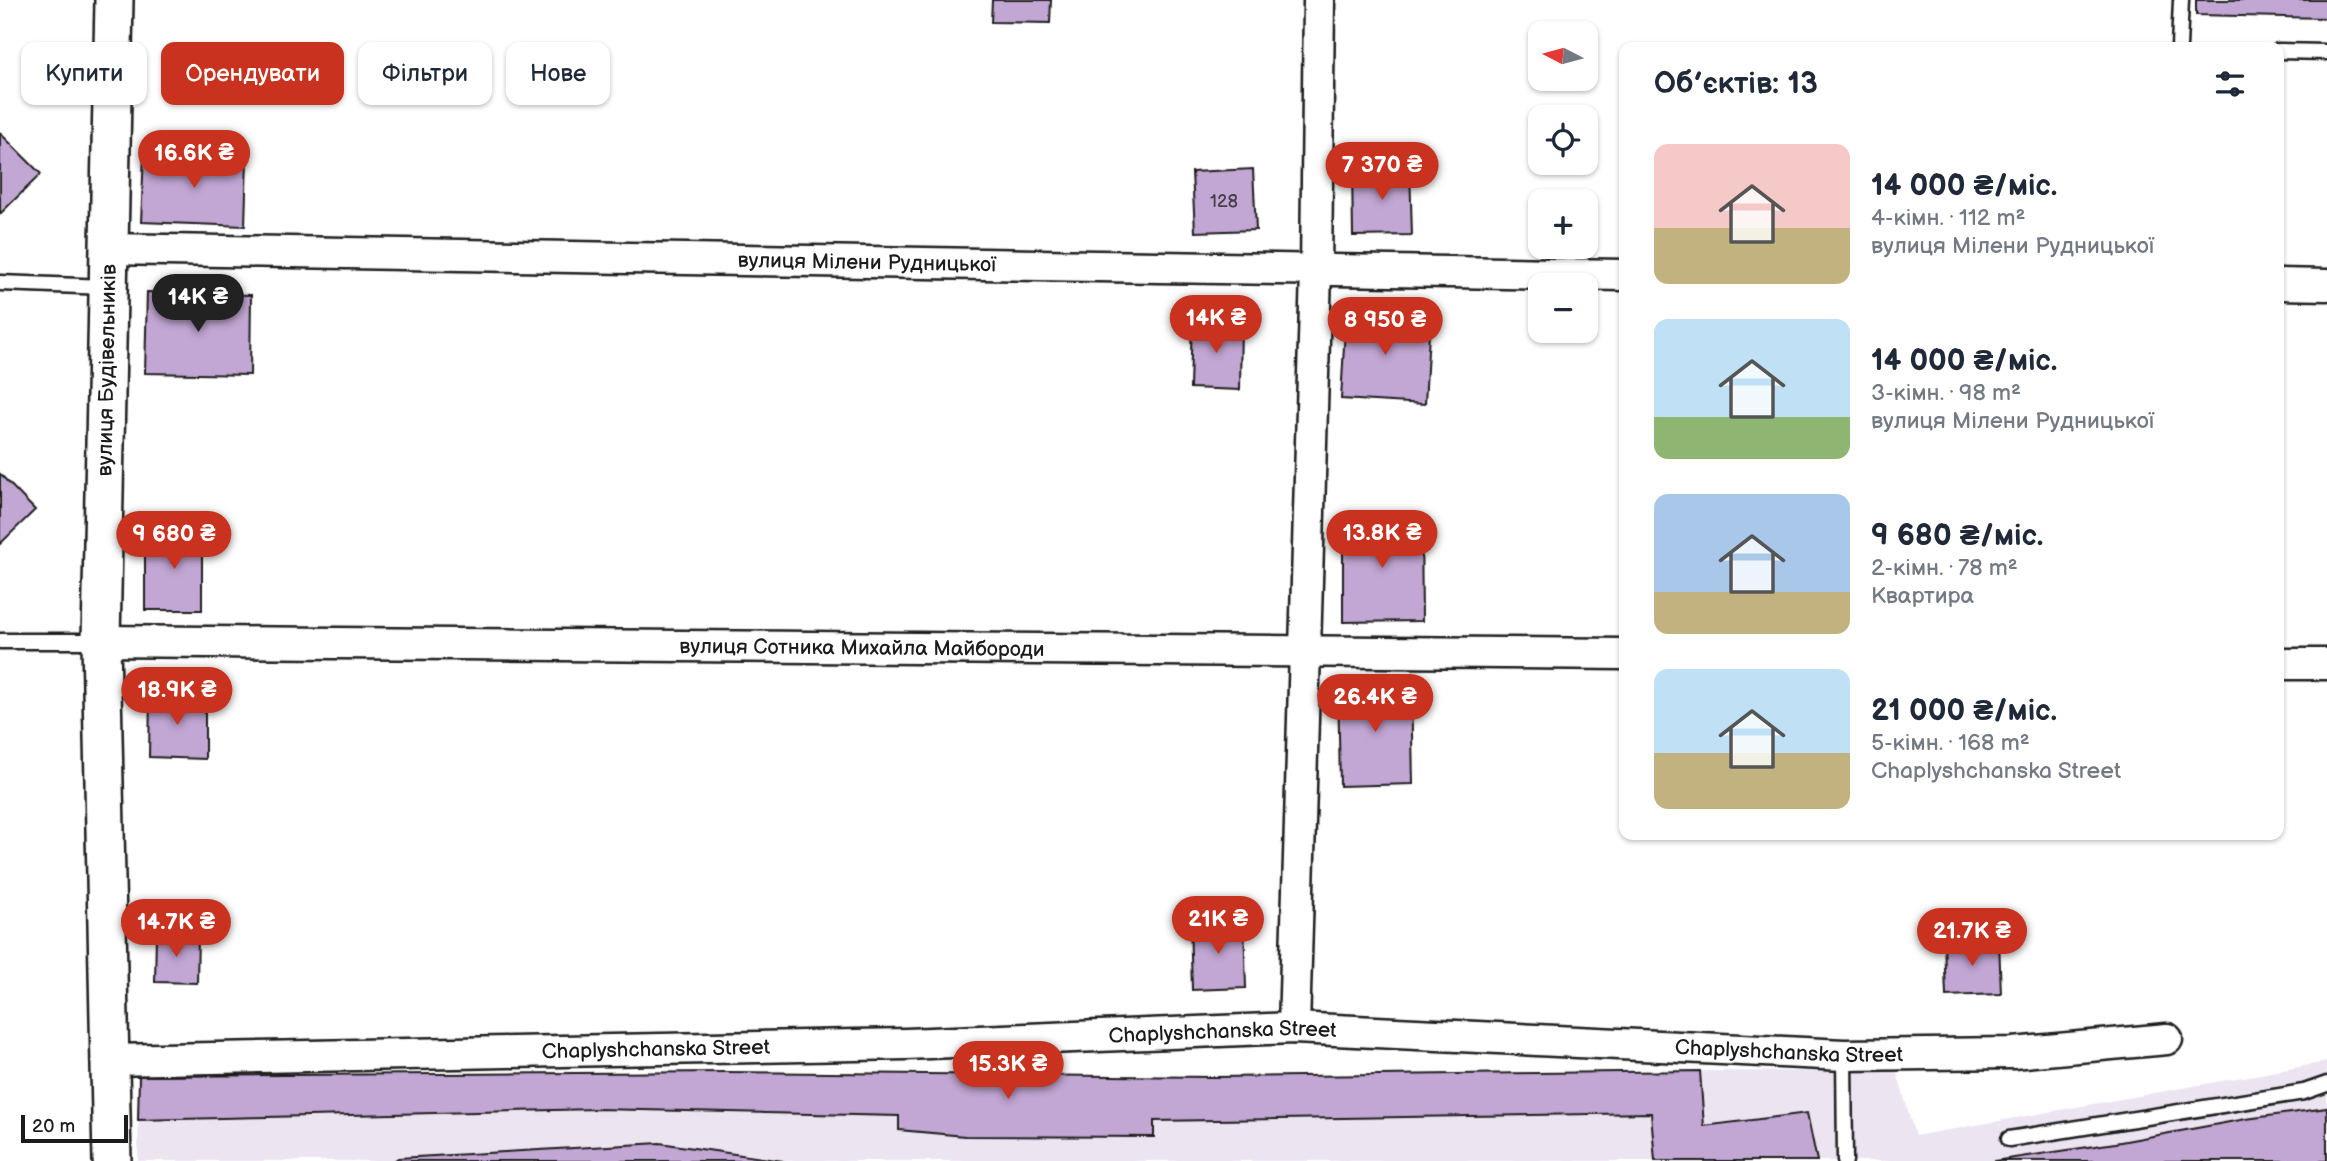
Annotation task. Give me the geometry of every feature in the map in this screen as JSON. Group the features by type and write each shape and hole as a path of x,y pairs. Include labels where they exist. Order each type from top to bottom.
{"street":[{"name":"вулиця Будівельників","path":"112,1161 101,640 114,0"},
{"path":"1294,1028 1316,271 1319,0"},
{"name":"вулиця Мілени Рудницької","path":"109,249 1619,275"},
{"path":"2284,284 2327,285"},
{"name":"вулиця Сотника Михайла Майбороди","path":"101,640 1619,654"},
{"path":"2284,664 2327,664"},
{"name":"Chaplyshchanska Street","path":"110,1060 906,1044 1294,1028 1844,1055 2013,1053 2167,1039"}],"lane":[{"path":"2179,42 2181,0"},
{"path":"2284,51 2327,52"},
{"path":"0,283 109,287"},
{"path":"0,641 101,640"},
{"path":"1844,1055 1845,1161"},
{"path":"2009,1139 2304,1092 2327,1084"}],"shaded area":[{"path":"2327,1062 2327,1161 138,1161 139,1076 728,1072 1213,1077 1700,1071 1897,1072 1915,1136"}],"building":[{"path":"992,0 1051,0 1050,23 991,22"},
{"path":"2196,0 2327,0 2327,18 2196,15"},
{"path":"0,133 41,174 0,214"},
{"path":"144,154 247,158 245,226 141,222"},
{"path":"1410,168 1412,235 1353,236 1352,169"},
{"path":"1253,169 1256,230 1195,232 1192,172"},
{"path":"147,292 251,295 250,375 145,373"},
{"path":"1346,310 1430,316 1425,404 1341,399"},
{"path":"1192,319 1241,321 1240,390 1190,388"},
{"path":"0,474 35,510 0,544"},
{"path":"1343,519 1421,519 1422,621 1343,622"},
{"path":"202,531 202,610 145,610 145,532"},
{"path":"1411,683 1413,784 1340,786 1338,684"},
{"path":"150,696 205,697 205,759 149,757"},
{"path":"1244,922 1246,988 1192,990 1190,923"},
{"path":"156,934 198,936 197,983 155,982"},
{"path":"1999,940 2001,994 1946,996 1944,942"},
{"path":"1700,1071 1704,1126 1807,1113 1817,1161 1655,1161 1651,1113 1154,1121 1154,1137 965,1136 899,1130 899,1116 598,1109 138,1120 139,1076 728,1072 1213,1077"},
{"path":"2327,1108 2327,1161 1994,1161 2115,1143 2246,1119"},
{"path":"660,1143 783,1161 394,1161 398,1158"}]}
